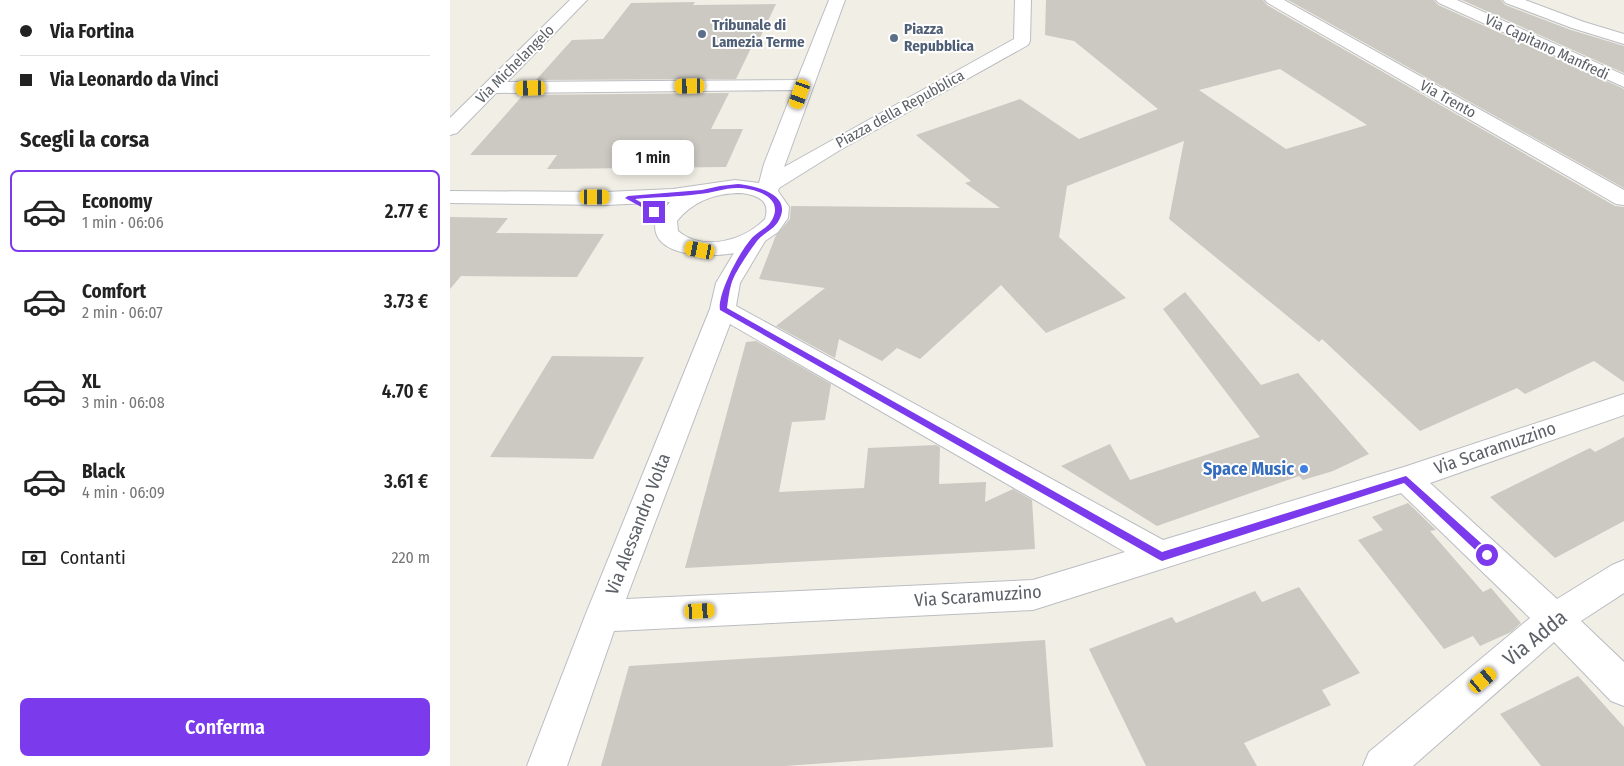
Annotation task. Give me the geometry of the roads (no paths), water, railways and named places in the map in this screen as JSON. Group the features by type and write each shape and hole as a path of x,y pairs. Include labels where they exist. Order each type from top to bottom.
{"street":[{"name":"Via Michelangelo","path":"450,129 579,0"},
{"path":"711,190 680,204 674,209 667,220 666,230 672,240 684,247 700,250 720,249 739,245 755,238 768,229 776,219 779,209 770,180 803,85 837,0"},
{"name":"Piazza della Repubblica","path":"711,190 770,180 1022,41 1023,0"},
{"name":"Via Trento","path":"1273,0 1624,198"},
{"name":"Via Capitano Manfredi","path":"1444,0 1624,82"},
{"path":"1460,0 1557,43 1561,54"},
{"path":"1511,0 1624,38"},
{"path":"491,88 803,85"},
{"path":"450,196 628,198 738,186 754,188 770,180"},
{"path":"628,198 667,220"},
{"name":"Via Alessandro Volta","path":"547,766 602,616 725,296 755,238"},
{"path":"684,247 725,296 1162,556"},
{"name":"Via Scaramuzzino","path":"602,616 1033,595 1406,479 1624,404"},
{"path":"1406,479 1555,619 1624,688"},
{"name":"Via Adda","path":"1382,766 1555,619 1624,575"}],"place":[{"name":"Tribunale di Lamezia Terme","path":"702,34"},
{"name":"Piazza Repubblica","path":"894,38"},
{"name":"Space Music","path":"1304,469"}]}
